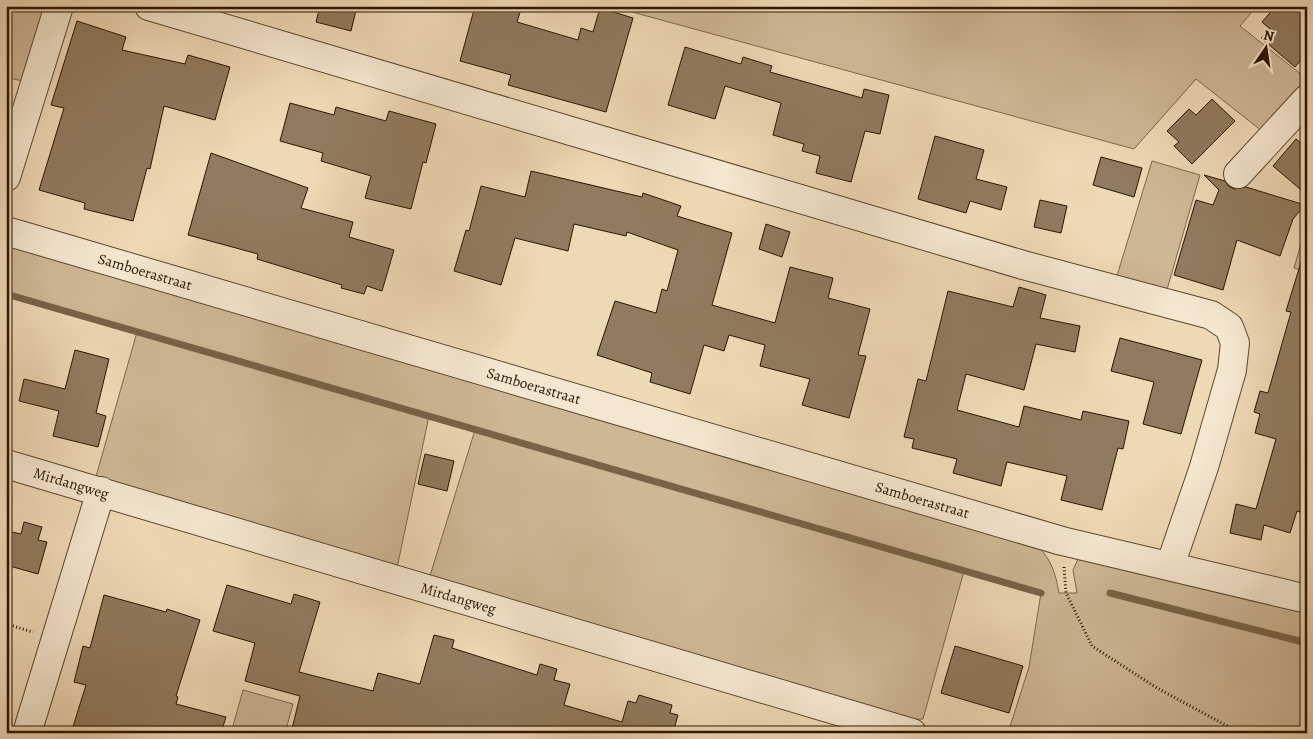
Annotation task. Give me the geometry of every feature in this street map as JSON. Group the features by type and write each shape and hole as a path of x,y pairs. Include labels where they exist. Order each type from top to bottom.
{"street":[{"path":"6,176 59,6"},
{"path":"149,6 1023,265 1211,315 1229,327 1235,343 1232,370 1204,467 1170,566"},
{"path":"1238,174 1307,98"},
{"name":"Samboerastraat","path":"6,231 1062,541 1307,599"},
{"name":"Mirdangweg","path":"6,464 101,491 865,726 912,733"},
{"path":"27,733 101,491"}],"path":[{"path":"1062,541 1066,592 1092,646 1157,688 1240,733"}],"shaded area":[{"path":"6,6 50,6 26,82 6,77"},
{"path":"610,6 1257,6 1240,26 1307,79 1307,89 1267,135 1196,79 1134,149"},
{"path":"1152,161 1200,175 1166,293 1116,279"},
{"path":"1307,223 1307,272 1294,268"},
{"path":"6,243 1035,543 1045,554 1052,566 1059,593 1077,593 1073,570 1078,559 1091,554 1307,607 1307,733 1008,733 1029,667 1041,593 964,571 923,719 898,720 429,579 475,430 429,416 397,568 95,480 137,332 6,294"},
{"path":"243,690 293,704 285,733 231,733"}],"building":[{"path":"320,6 357,6 351,31 316,22"},
{"path":"475,6 522,6 517,22 578,40 581,28 593,32 600,8 633,18 606,112 508,85 511,75 460,61"},
{"path":"1276,6 1307,6 1307,53 1295,67 1261,38 1270,29 1262,22"},
{"path":"77,21 126,37 122,50 185,64 188,55 230,67 215,120 164,106 150,169 147,168 133,221 84,209 85,203 39,190 64,108 51,105"},
{"path":"685,47 741,64 743,57 772,66 770,72 862,98 864,89 889,95 880,134 865,131 851,182 816,173 820,156 802,151 804,144 773,135 781,103 725,86 715,119 668,105"},
{"path":"1212,99 1235,121 1192,164 1174,146 1179,142 1167,131 1189,109 1196,115"},
{"path":"290,103 334,115 336,107 386,121 389,111 436,124 426,163 423,162 411,209 365,198 371,176 321,161 323,153 280,141"},
{"path":"935,136 984,150 976,179 1007,187 1001,210 970,201 966,213 918,199"},
{"path":"1296,139 1307,148 1307,195 1273,166"},
{"path":"211,153 308,188 301,208 353,222 349,237 394,250 382,291 367,286 364,294 341,288 342,285 257,259 258,254 188,235"},
{"path":"1101,157 1142,168 1134,197 1093,185"},
{"path":"531,171 642,197 643,193 681,206 677,216 732,233 712,305 775,323 790,267 833,278 828,298 870,309 858,355 866,356 849,418 802,405 810,379 760,366 765,345 729,335 724,351 704,345 690,394 650,382 652,373 597,355 615,301 656,313 662,289 667,291 678,250 627,232 626,236 574,224 568,251 515,238 501,285 454,271 466,230 469,231 481,186 525,197"},
{"path":"1204,175 1225,181 1228,186 1234,189 1246,187 1305,205 1293,219 1280,256 1237,240 1223,290 1174,275 1196,200 1213,205 1219,190"},
{"path":"1040,200 1067,206 1061,233 1034,227"},
{"path":"766,224 790,232 782,257 759,249"},
{"path":"1302,259 1307,260 1307,514 1297,511 1290,533 1264,525 1261,540 1230,533 1236,504 1256,509 1276,439 1255,433 1260,414 1254,412 1260,391 1268,393 1291,312 1286,311"},
{"path":"1019,287 1046,295 1040,318 1080,326 1075,352 1036,344 1024,390 966,374 957,410 1019,427 1024,406 1081,420 1083,411 1129,421 1123,449 1118,448 1102,510 1061,500 1067,476 1007,462 1001,486 953,473 957,459 912,448 914,439 904,437 918,379 926,381 948,291 1013,307"},
{"path":"1120,338 1202,360 1181,434 1143,424 1154,382 1111,371"},
{"path":"75,350 109,359 96,413 106,416 98,447 53,436 59,411 19,401 24,379 65,389"},
{"path":"425,454 454,461 447,491 418,484"},
{"path":"24,522 42,527 38,540 47,542 38,574 6,565 6,551 12,532 21,534"},
{"path":"227,585 291,604 294,594 320,602 299,672 373,691 378,673 420,684 434,635 454,640 452,648 537,675 540,664 557,669 554,680 570,684 564,705 622,722 628,701 636,703 639,695 672,705 670,713 678,715 673,733 291,733 300,696 245,681 255,643 213,631"},
{"path":"104,595 166,612 167,609 200,620 176,696 178,697 176,704 226,717 221,733 71,733 86,685 74,682 83,646 90,648"},
{"path":"955,646 1023,666 1009,713 941,693"}],"waterway":[{"path":"6,294 1041,593"},
{"path":"1110,593 1307,643"}]}
